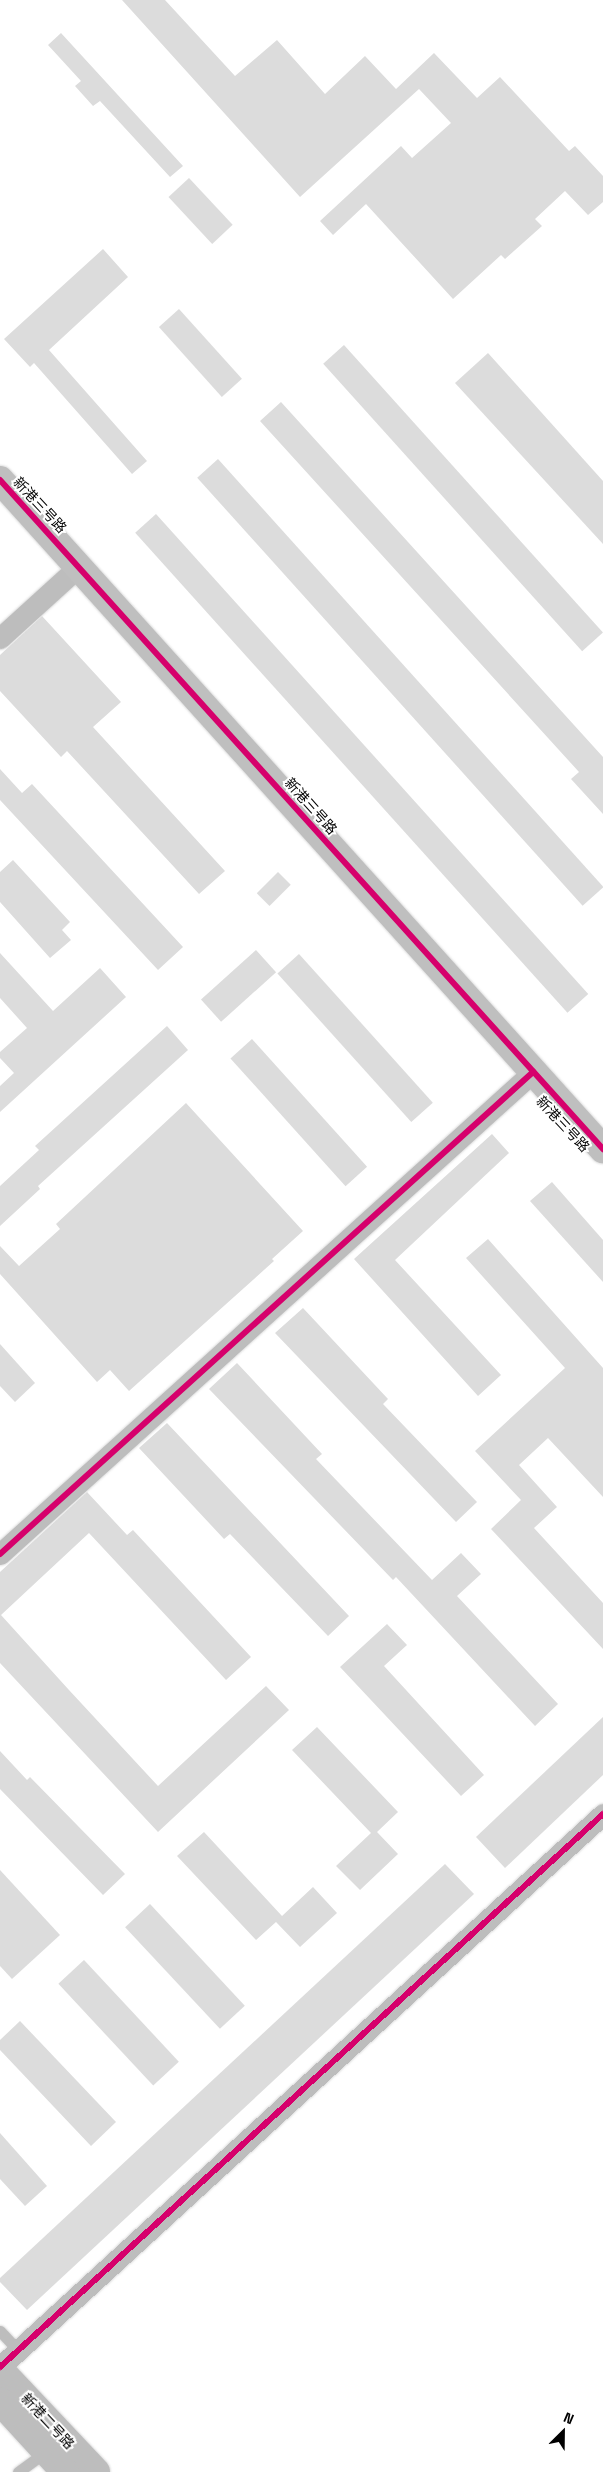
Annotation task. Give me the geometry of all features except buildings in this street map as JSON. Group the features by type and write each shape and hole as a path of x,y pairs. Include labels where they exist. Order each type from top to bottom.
{"main road":[{"name":"新港二号路","path":"6,2362 96,2472"},
{"name":"新港二号路","path":"0,2400 64,2472"}],"street":[{"name":"新港三号路","path":"0,480 73,571 528,1076 603,1166"},
{"name":"新港三号路","path":"0,503 73,571"},
{"path":"0,638 73,571"},
{"name":"新港三号路","path":"528,1076 603,1148"},
{"path":"0,1554 528,1076"},
{"path":"6,2362 603,1814"}],"lane":[{"path":"0,2331 6,2362"},
{"path":"18,2472 46,2452"}],"cycle path":[{"path":"0,480 603,1149"},
{"path":"0,1554 533,1072"},
{"path":"0,2367 603,1814"}]}
